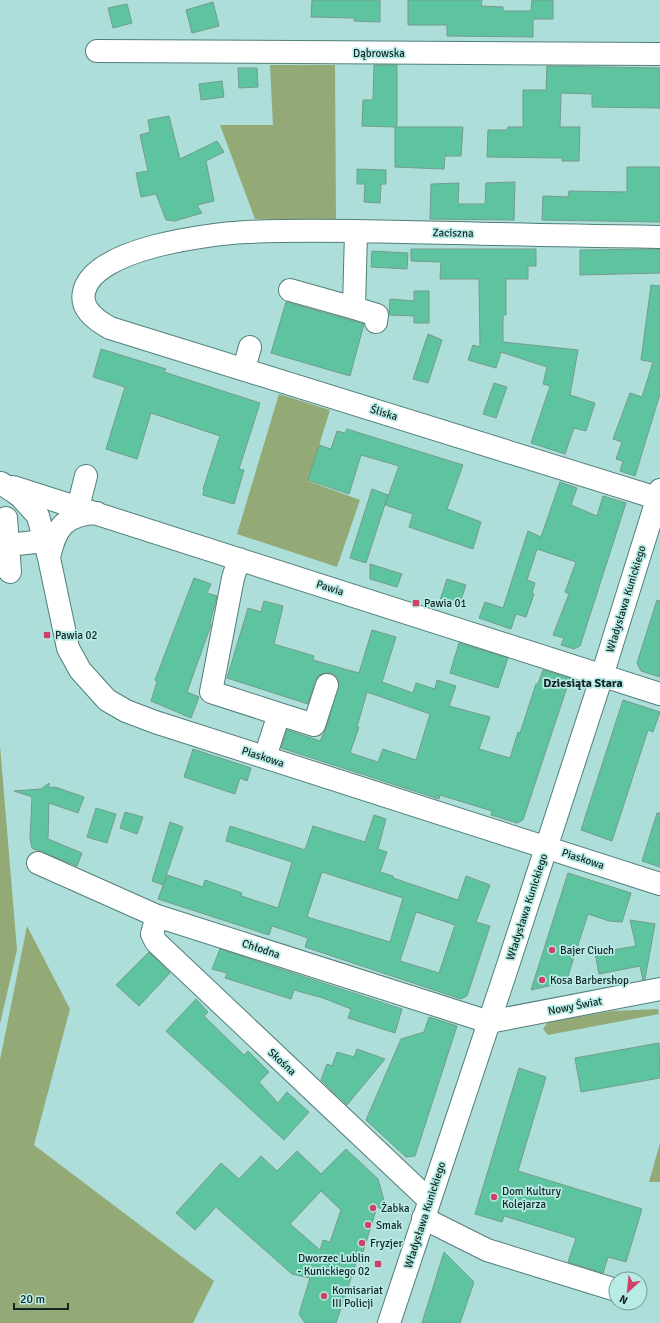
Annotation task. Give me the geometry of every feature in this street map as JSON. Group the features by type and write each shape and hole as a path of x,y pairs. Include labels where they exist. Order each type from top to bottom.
{"street":[{"name":"Dąbrowska","path":"97,51 660,54"},
{"name":"Zaciszna","path":"87,324 83,294 93,274 104,266 144,249 168,243 245,232 356,232 660,237"},
{"path":"354,308 356,232"},
{"path":"290,290 377,315 376,322"},
{"name":"Śliska","path":"87,324 110,328 659,496"},
{"path":"244,369 250,347"},
{"path":"78,507 86,476"},
{"name":"Pawia","path":"0,483 98,513 660,694"},
{"name":"Piaskowa","path":"0,483 20,496 30,505 38,516 47,550 68,648 80,670 107,700 126,711 155,722 660,884"},
{"name":"Władysława Kunickiego","path":"389,1323 602,676 659,496"},
{"path":"8,545 47,550 64,524 75,516 98,513"},
{"path":"6,518 10,572"},
{"path":"239,559 233,578 211,692 314,725 327,685"},
{"path":"265,758 279,714"},
{"name":"Chłodna","path":"38,863 157,916 489,1022"},
{"name":"Skośna","path":"157,916 152,934 156,942 426,1209 487,1250 608,1288"},
{"name":"Nowy Świat","path":"489,1022 660,989"}],"green space":[{"path":"270,65 335,65 336,219 255,219 220,125 273,125"},
{"path":"279,394 330,410 308,481 360,500 337,567 237,534"},
{"path":"0,745 17,950 0,1024"},
{"path":"27,926 70,1009 34,1145 214,1281 193,1323 0,1323 0,1060"},
{"path":"658,1009 659,1014 548,1035 543,1029 548,1022 612,1011"},
{"path":"660,1143 660,1182 649,1182"}],"building":[{"path":"312,0 380,0 380,22 354,21 354,18 311,17"},
{"path":"408,0 482,0 481,6 503,7 503,11 531,11 532,0 553,0 553,19 533,19 533,37 447,36 447,25 408,25"},
{"path":"213,2 219,26 192,33 186,10"},
{"path":"127,4 132,23 113,28 108,8"},
{"path":"374,65 397,65 397,127 463,127 461,156 445,156 444,169 395,167 395,127 362,126 363,100 373,100"},
{"path":"547,66 660,68 660,108 592,107 592,94 561,93 560,127 580,127 579,161 562,161 562,158 487,157 488,130 507,130 508,127 523,127 523,90 546,90"},
{"path":"238,68 257,68 258,87 239,88"},
{"path":"222,81 224,97 201,100 199,84"},
{"path":"169,116 180,159 217,141 224,152 206,161 214,201 197,205 202,213 175,221 166,220 156,194 141,197 136,173 148,171 140,135 150,132 148,120"},
{"path":"627,167 660,167 660,222 542,220 543,196 568,197 569,191 627,192"},
{"path":"357,169 386,170 386,184 381,184 380,203 364,202 365,184 357,184"},
{"path":"515,182 514,220 430,219 431,184 459,183 458,204 485,204 486,183"},
{"path":"411,249 536,249 536,266 528,266 528,279 506,279 506,315 503,315 503,342 578,350 570,395 595,403 586,431 574,428 565,454 531,443 550,386 543,384 547,367 501,352 496,368 468,360 473,345 480,347 479,279 440,279 441,262 411,261"},
{"path":"660,249 660,273 580,275 580,250"},
{"path":"372,251 408,253 407,269 371,267"},
{"path":"651,285 660,286 660,394 635,476 620,471 623,461 616,459 622,442 613,439 630,393 642,397 653,362 641,360"},
{"path":"414,291 429,291 429,323 414,323 414,316 389,315 390,299 414,301"},
{"path":"286,302 364,324 350,376 271,353"},
{"path":"428,334 442,340 428,383 413,379"},
{"path":"101,349 166,369 164,372 260,403 239,469 244,470 234,504 203,495 203,489 220,436 151,413 137,459 106,449 125,387 93,377"},
{"path":"494,383 507,387 496,418 483,414"},
{"path":"347,429 463,465 447,509 481,522 473,549 409,527 413,514 385,505 399,466 361,455 349,494 308,480 319,445 331,449 337,431 345,433"},
{"path":"560,482 577,488 571,505 597,516 603,496 626,503 580,646 574,649 561,645 564,638 553,635 569,594 565,592 576,562 537,549 527,580 535,583 532,593 534,594 526,617 516,614 511,629 479,618 485,602 503,608 528,531 541,537"},
{"path":"372,489 388,495 366,563 350,558"},
{"path":"370,564 402,574 397,587 370,579"},
{"path":"194,578 211,584 207,593 217,596 210,623 211,625 187,692 199,697 191,718 151,701 157,682 155,680"},
{"path":"447,579 466,585 459,606 440,600"},
{"path":"657,600 660,601 660,677 641,671 637,663"},
{"path":"264,601 283,606 274,644 314,656 313,660 359,673 372,630 396,637 382,682 413,693 416,683 435,689 437,680 456,686 449,706 490,717 479,749 510,758 536,684 538,684 543,670 570,678 523,820 517,823 491,815 492,811 440,795 439,799 281,748 287,730 320,741 326,729 339,683 337,677 331,673 319,675 315,681 308,704 227,678 248,608 261,612","holes":["367,692 430,714 416,760 383,749 378,762 350,753 359,727 357,727"]},
{"path":"459,643 508,658 498,688 450,673"},
{"path":"623,700 660,712 653,732 648,730 612,841 581,830"},
{"path":"193,749 251,768 247,781 240,778 235,794 184,777"},
{"path":"49,783 49,788 55,787 84,797 78,813 49,803 48,839 82,853 77,866 32,848 30,838 32,797 14,791 41,789"},
{"path":"96,808 116,814 107,843 87,837"},
{"path":"125,812 143,817 137,834 120,828"},
{"path":"657,813 660,813 660,867 642,861"},
{"path":"374,815 386,819 378,849 387,852 380,872 393,876 393,878 458,900 466,876 490,885 476,922 490,926 467,996 461,999 305,947 308,938 272,926 269,935 158,899 167,875 203,887 205,880 242,893 241,896 278,908 292,862 226,841 230,826 305,850 313,826 365,842","holes":["322,872 403,898 390,942 307,917","416,912 455,925 439,973 400,961"]},
{"path":"170,822 183,827 163,885 152,881"},
{"path":"568,873 631,893 622,922 609,921 588,914 566,982 531,990"},
{"path":"630,920 655,924 645,979 643,980 640,966 599,974 595,953 636,946"},
{"path":"220,949 402,1009 395,1033 348,1018 351,1009 323,998 294,990 291,999 225,978 227,973 212,969"},
{"path":"149,952 170,973 139,1006 116,985"},
{"path":"196,999 208,1012 204,1016 244,1055 248,1051 269,1072 259,1082 278,1103 287,1092 309,1112 284,1140 166,1031"},
{"path":"429,1017 457,1026 415,1156 406,1157 366,1120 401,1039 424,1032"},
{"path":"659,1043 660,1078 581,1092 575,1058"},
{"path":"357,1049 385,1059 347,1105 321,1080 327,1064 332,1066 337,1052 354,1057"},
{"path":"519,1068 546,1077 518,1171 642,1209 626,1262 608,1257 603,1273 568,1262 576,1238 504,1216 502,1222 475,1214"},
{"path":"346,1149 378,1179 387,1211 377,1207 363,1252 360,1251 336,1323 305,1323 299,1314 310,1278 292,1274 216,1207 195,1230 176,1213 221,1163 239,1179 261,1156 277,1171 297,1151 321,1174","holes":["321,1191 341,1210 330,1242 323,1240 320,1250 290,1224"]},
{"path":"444,1252 474,1282 460,1323 422,1323"}],"place":[{"name":"Pawia 01","path":"416,603"},
{"name":"Pawia 02","path":"47,635"},
{"name":"Bajer Ciuch","path":"552,950"},
{"name":"Kosa Barbershop","path":"542,980"},
{"name":"Dom Kultury Kolejarza","path":"494,1197"},
{"name":"Żabka","path":"373,1208"},
{"name":"Smak","path":"368,1225"},
{"name":"Fryzjer","path":"362,1243"},
{"name":"Dworzec Lublin - Kunickiego 02","path":"378,1264"},
{"name":"Komisariat III Policji","path":"324,1296"}],"district":[{"name":"Dziesiąta Stara","path":"583,683"}]}
